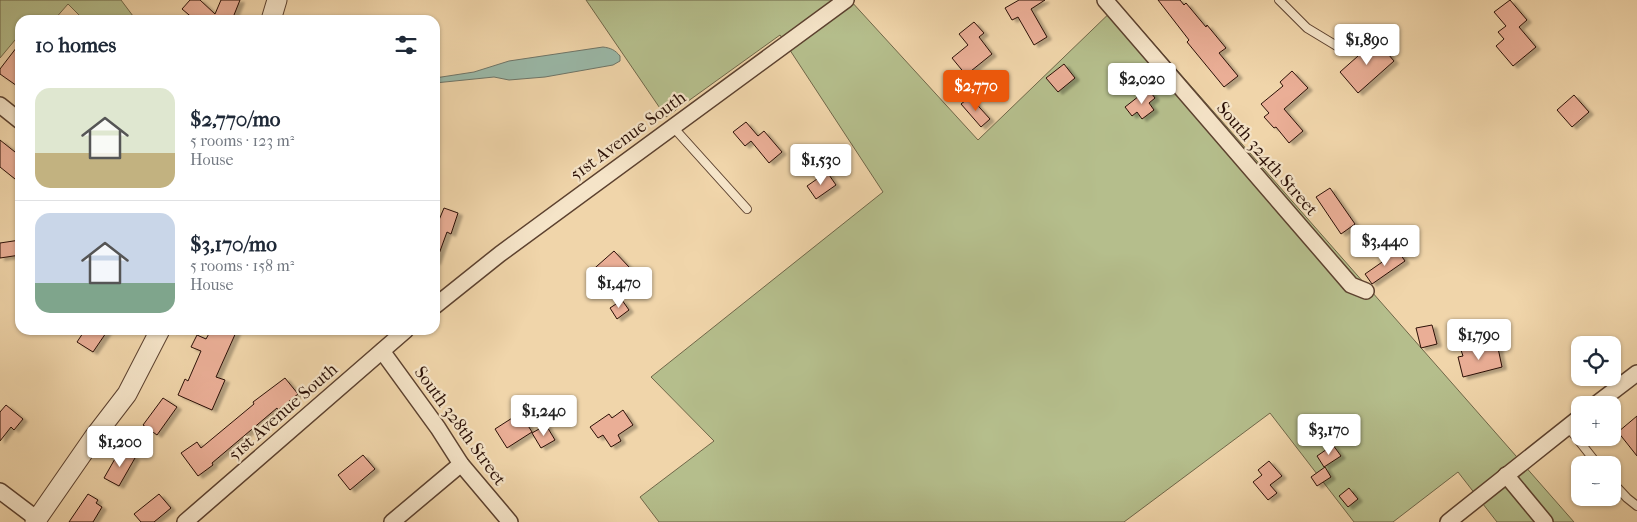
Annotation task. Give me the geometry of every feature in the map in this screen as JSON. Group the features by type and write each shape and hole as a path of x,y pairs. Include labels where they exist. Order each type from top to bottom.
{"street":[{"path":"272,15 277,0"},
{"name":"51st Avenue South","path":"440,302 500,254 846,0"},
{"name":"South 324th Street","path":"1105,0 1351,285 1366,291"},
{"path":"0,105 15,117"},
{"path":"0,491 36,520 88,445 127,394 157,335"},
{"name":"51st Avenue South","path":"185,522 400,335"},
{"name":"South 328th Street","path":"382,351 438,428 461,464 510,522"},
{"path":"1607,396 1637,373"},
{"path":"1448,522 1571,424"},
{"path":"392,522 461,464"},
{"path":"1506,476 1545,522"}],"lane":[{"path":"1279,0 1307,28 1345,50"},
{"path":"673,127 747,209"},
{"path":"1568,427 1591,456"},
{"path":"1621,491 1637,506"}],"green space":[{"path":"0,0 121,0 132,15 79,15 68,4 58,15 15,15 15,40 0,58"},
{"path":"586,0 850,0 978,140 1119,4 1574,522 1497,522 1458,472 1393,522 1354,522 1270,413 1124,522 659,522 640,497 714,441 651,377 883,192 780,35 666,117"}],"shaded area":[{"path":"603,47 611,49 620,56 620,61 613,65 545,77 509,80 494,77 440,82 440,77 474,72 509,61"}],"building":[{"path":"190,0 200,0 215,14 221,0 240,0 234,15 189,15 182,9"},
{"path":"1019,0 1045,0 1031,9 1047,37 1034,45 1018,17 1012,20 1005,8"},
{"path":"1158,0 1180,0 1184,5 1186,3 1226,48 1219,53 1238,76 1224,87 1187,42 1189,40"},
{"path":"1510,0 1527,20 1519,27 1536,47 1513,66 1496,46 1504,39 1498,32 1506,26 1494,12"},
{"path":"974,22 984,33 979,37 992,54 966,75 952,58 968,45 959,34"},
{"path":"1376,40 1394,61 1358,93 1340,72"},
{"path":"15,50 15,84 0,74 0,69"},
{"path":"1064,64 1075,78 1058,92 1046,78"},
{"path":"1292,71 1308,88 1284,109 1303,131 1289,143 1276,127 1274,128 1264,117 1269,113 1261,104 1283,86 1280,82"},
{"path":"1148,89 1155,98 1149,103 1154,110 1142,119 1137,112 1132,116 1125,107"},
{"path":"1574,95 1589,112 1572,127 1557,110"},
{"path":"970,97 990,119 981,127 961,104"},
{"path":"746,122 758,136 764,131 782,152 769,163 751,141 745,146 733,132"},
{"path":"0,140 15,152 15,179 0,167"},
{"path":"827,172 836,185 816,199 807,186"},
{"path":"1330,188 1355,224 1341,234 1316,197"},
{"path":"444,208 458,213 451,234 447,232 440,251 440,218"},
{"path":"15,241 15,256 0,258 0,243"},
{"path":"614,251 629,267 603,291 588,274"},
{"path":"1398,251 1405,261 1372,284 1365,274"},
{"path":"622,300 629,310 617,319 610,308"},
{"path":"1432,325 1437,344 1421,348 1416,328"},
{"path":"82,335 105,335 93,352 77,342"},
{"path":"197,335 206,339 208,335 235,335 216,377 225,380 212,410 178,395 185,379 188,381 201,351 191,347"},
{"path":"1481,345 1483,351 1498,348 1502,367 1463,377 1458,357 1463,356 1461,350"},
{"path":"285,378 298,394 278,410 277,408 198,476 181,453 197,442 201,448 254,404 253,402"},
{"path":"163,398 177,407 157,435 143,425"},
{"path":"6,405 23,419 14,430 11,427 0,441 0,412"},
{"path":"623,410 633,425 618,435 621,441 611,447 603,435 598,438 590,427 609,414 612,418"},
{"path":"520,413 532,432 507,448 495,429"},
{"path":"1637,416 1637,456 1621,436 1621,429"},
{"path":"546,425 555,440 541,448 532,433"},
{"path":"1333,445 1341,456 1324,467 1317,456"},
{"path":"120,450 135,458 119,486 104,478"},
{"path":"363,455 375,469 350,490 338,475"},
{"path":"1269,461 1282,476 1270,485 1277,493 1268,500 1253,482 1262,475 1258,470"},
{"path":"1325,467 1331,477 1317,486 1311,477"},
{"path":"1349,488 1358,499 1348,507 1339,496"},
{"path":"88,494 98,500 96,503 102,507 93,522 69,522"},
{"path":"159,494 171,508 154,522 141,522 134,514"}]}
